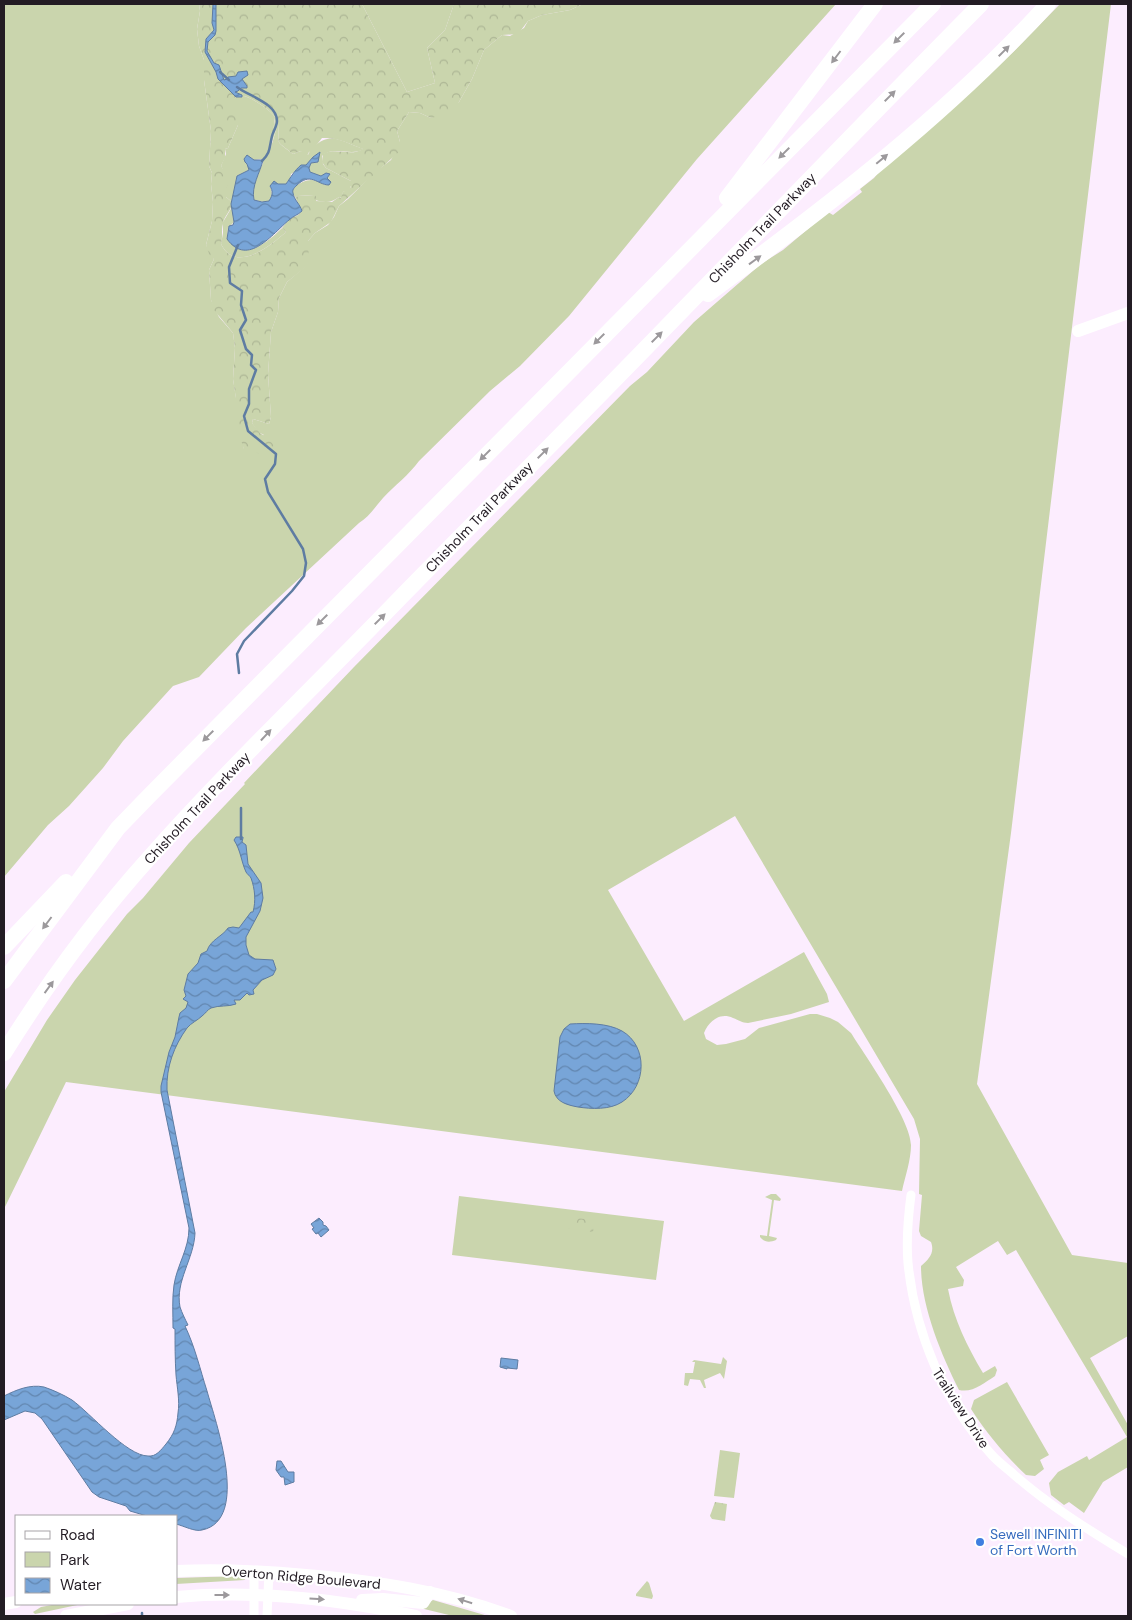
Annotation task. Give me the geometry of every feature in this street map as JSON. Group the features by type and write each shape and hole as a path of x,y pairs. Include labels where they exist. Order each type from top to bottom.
{"highway":[{"path":"683,255 876,4"},
{"path":"4,947 118,828 933,4"},
{"name":"Chisholm Trail Parkway","path":"4,1053 20,1026 114,899 175,829 981,4"},
{"path":"673,320 776,245 880,161 985,70 1048,4"},
{"path":"4,981 118,828"},
{"path":"4,1065 20,1026"}],"street":[{"path":"1078,331 1128,313"},
{"name":"Trailview Drive","path":"911,1195 907,1230 908,1263 920,1326 932,1361 969,1426 991,1455 1032,1491 1063,1514 1128,1554"},
{"name":"Overton Ridge Boulevard","path":"178,1571 254,1571 362,1580 460,1599 511,1616"},
{"path":"254,1571 254,1616"},
{"path":"268,1616 269,1572"},
{"path":"347,1602 383,1599 423,1603 430,1592"},
{"name":"Overton Ridge Boulevard","path":"178,1597 207,1595 268,1596 347,1602 416,1616"},
{"path":"66,1616 123,1605"}],"green space":[{"path":"4,4 199,4 200,11 197,29 199,46 204,60 204,80 211,131 209,166 212,173 213,202 212,221 206,245 214,259 209,270 211,300 219,317 233,333 235,348 233,379 244,449 264,435 258,432 252,423 253,419 269,424 271,417 268,374 271,332 278,312 279,298 287,282 307,265 308,241 315,233 328,225 339,206 375,172 391,160 400,142 397,131 409,112 420,113 431,118 459,102 472,79 484,50 502,35 510,36 524,28 528,21 542,15 570,10 583,4 836,4 697,159 569,316 520,366 490,391 419,461 366,518 246,628 199,677 173,686 123,741 103,768 69,806 48,825 4,877"},
{"path":"199,4 362,4 407,92 435,83 427,48 445,30 454,4 583,4 570,10 542,15 528,21 518,34 502,35 484,50 472,79 459,102 447,114 431,118 420,113 409,112 397,131 401,150 339,206 331,222 315,233 308,241 309,260 307,266 287,282 279,298 278,312 271,332 268,374 271,417 269,424 253,419 252,423 260,433 274,442 272,454 261,454 244,449 236,426 236,399 233,379 235,348 233,333 214,310 211,300 209,270 214,259 209,254 206,245 212,221 213,202 212,173 209,166 211,131 204,80 204,60 199,46 197,29 200,11","holes":["236,97 247,97 266,108 275,117 270,148 278,124 279,142 293,154 301,151 303,156 307,156 322,138 338,140 363,149 354,152 333,151 323,154 322,162 326,168 351,181 351,187 343,192 341,198 339,197 332,202 316,201 316,196 314,195 295,197 302,211 289,219 282,228 286,232 262,250 244,257 235,257 227,253 221,244 224,221 232,202 226,197 228,176 221,166 225,158 225,149 228,148 238,125 239,104 234,99"]},
{"path":"362,4 454,4 445,30 427,48 435,83 407,92"},
{"path":"1060,4 1111,4 1011,833 977,1084 1072,1255 1128,1263 1128,1336 1090,1358 1128,1425 1128,1467 1103,1482 1084,1513 1069,1502 1064,1505 1051,1495 1049,1483 1058,1472 1087,1456 1089,1460 1127,1437 1016,1250 1007,1255 998,1241 956,1267 964,1280 963,1286 948,1289 962,1332 983,1373 995,1366 997,1370 995,1376 978,1387 964,1391 959,1390 933,1330 924,1297 921,1266 931,1256 932,1246 931,1242 921,1236 919,1231 922,1195 919,1194 920,1139 914,1119 735,816 608,890 684,1021 804,952 827,994 829,1002 791,1014 748,1023 728,1016 719,1017 712,1021 706,1029 704,1033 706,1039 717,1045 726,1044 745,1039 759,1028 810,1014 817,1014 838,1022 851,1033 877,1072 904,1120 909,1134 911,1151 902,1191 66,1082 4,1209 4,1092 47,1020 75,980 127,914 143,898 189,843 354,667 630,386 647,372 694,322 761,264 783,250 828,212 833,215 862,192 860,189 874,178 883,167 1013,52"},
{"path":"244,96 270,111 275,117 271,147 278,123 279,142 293,154 301,151 308,155 315,146 327,139 339,140 364,149 354,152 332,151 322,156 323,164 326,168 351,181 352,184 349,190 343,192 342,198 339,197 325,202 315,200 314,195 295,197 292,193 293,188 305,181 313,180 325,185 331,182 327,177 330,174 326,173 321,176 310,172 309,167 311,163 318,162 315,156 306,165 291,174 286,184 270,186 271,197 269,201 264,202 254,200 253,195 255,182 263,163 261,159 254,160 250,157 247,164 249,170 237,176 232,202 226,197 225,177 221,166 226,154 225,149 228,148 238,125 233,99"},
{"path":"232,207 234,222 228,228 227,239 236,247 248,250 255,248 273,237 282,228 286,232 262,250 244,257 235,257 227,253 221,244 223,222"},
{"path":"776,1194 781,1199 780,1201 774,1200 769,1236 777,1238 767,1242 760,1235 767,1236 772,1200 765,1197"},
{"path":"459,1196 664,1221 656,1280 452,1255"},
{"path":"565,1217 595,1220 593,1232 564,1228"},
{"path":"723,1357 727,1361 724,1379 720,1373 704,1380 706,1388 704,1388 700,1380 690,1379 688,1386 684,1385 685,1373 693,1373 695,1362 692,1362 694,1360 721,1364"},
{"path":"1007,1382 1049,1455 1040,1460 1044,1469 1035,1476 1026,1475 1011,1460 990,1436 971,1409 974,1400"},
{"path":"720,1450 740,1453 734,1498 714,1496"},
{"path":"715,1502 727,1504 725,1521 712,1519 710,1516"},
{"path":"236,1576 245,1580 178,1584 178,1578"},
{"path":"647,1581 653,1596 652,1599 636,1596"},
{"path":"433,1600 488,1616 453,1616 420,1608"},
{"path":"77,1605 35,1614 33,1612 41,1607"}],"water":[{"path":"213,4 216,4 216,31 215,35 208,42 207,51 214,63 219,65 224,80 228,77 236,76 238,72 247,71 248,75 242,79 247,88 241,88 235,92 242,95 242,97 236,97 218,79 205,52 206,39 214,30 212,23"},
{"path":"320,152 318,162 311,163 310,172 321,176 326,173 330,174 327,178 331,182 329,185 310,179 301,182 293,192 302,211 260,245 252,249 243,250 235,247 227,239 229,226 233,225 234,222 231,204 237,176 249,170 244,159 247,155 254,160 263,160 253,195 254,200 262,202 269,201 272,193 270,186 274,181 278,184 286,184 301,165 306,165"},
{"path":"236,837 243,837 242,842 246,845 248,864 261,883 263,898 260,911 246,937 249,955 255,959 273,960 276,969 273,975 262,980 253,990 254,994 249,995 247,993 240,1000 234,1000 236,1004 211,1008 189,1026 175,1049 169,1065 167,1081 167,1090 195,1233 192,1252 180,1288 180,1307 188,1325 185,1326 195,1350 222,1445 226,1468 227,1489 225,1508 217,1522 202,1530 193,1530 178,1525 178,1515 144,1515 130,1511 126,1506 99,1497 92,1492 42,1419 35,1413 25,1411 4,1420 4,1396 34,1386 55,1391 80,1406 119,1442 139,1454 148,1456 160,1451 175,1430 179,1404 175,1329 173,1328 173,1295 174,1285 187,1243 189,1228 161,1086 180,1013 186,1008 188,1002 183,999 186,996 184,990 188,974 198,963 201,954 207,951 214,941 228,928 239,928 251,912 253,912 255,899 251,878 246,872 234,840"},
{"path":"570,1024 597,1024 616,1028 630,1038 636,1046 640,1056 640,1076 630,1095 622,1102 606,1108 578,1107 563,1102 555,1095 560,1037 564,1029"},
{"path":"319,1218 329,1230 321,1237 312,1229 314,1228 311,1224"},
{"path":"501,1358 518,1360 517,1369 500,1367"},
{"path":"277,1461 281,1461 288,1472 294,1472 294,1482 285,1485 284,1477 281,1477 276,1470"}],"waterway":[{"path":"220,72 229,80"},
{"path":"237,87 267,105 276,115 277,123 269,150 262,161"},
{"path":"238,245 229,267 230,283 242,291 241,305 246,320 240,330 246,349 252,355 251,365 256,370 249,389 249,404 244,416 248,431 276,454 275,464 265,479 268,492 303,549 306,563 304,576 244,641 237,654 239,673"},
{"path":"241,808 241,839"}],"place":[{"name":"Sewell INFINITI of Fort Worth","path":"980,1542"}]}
